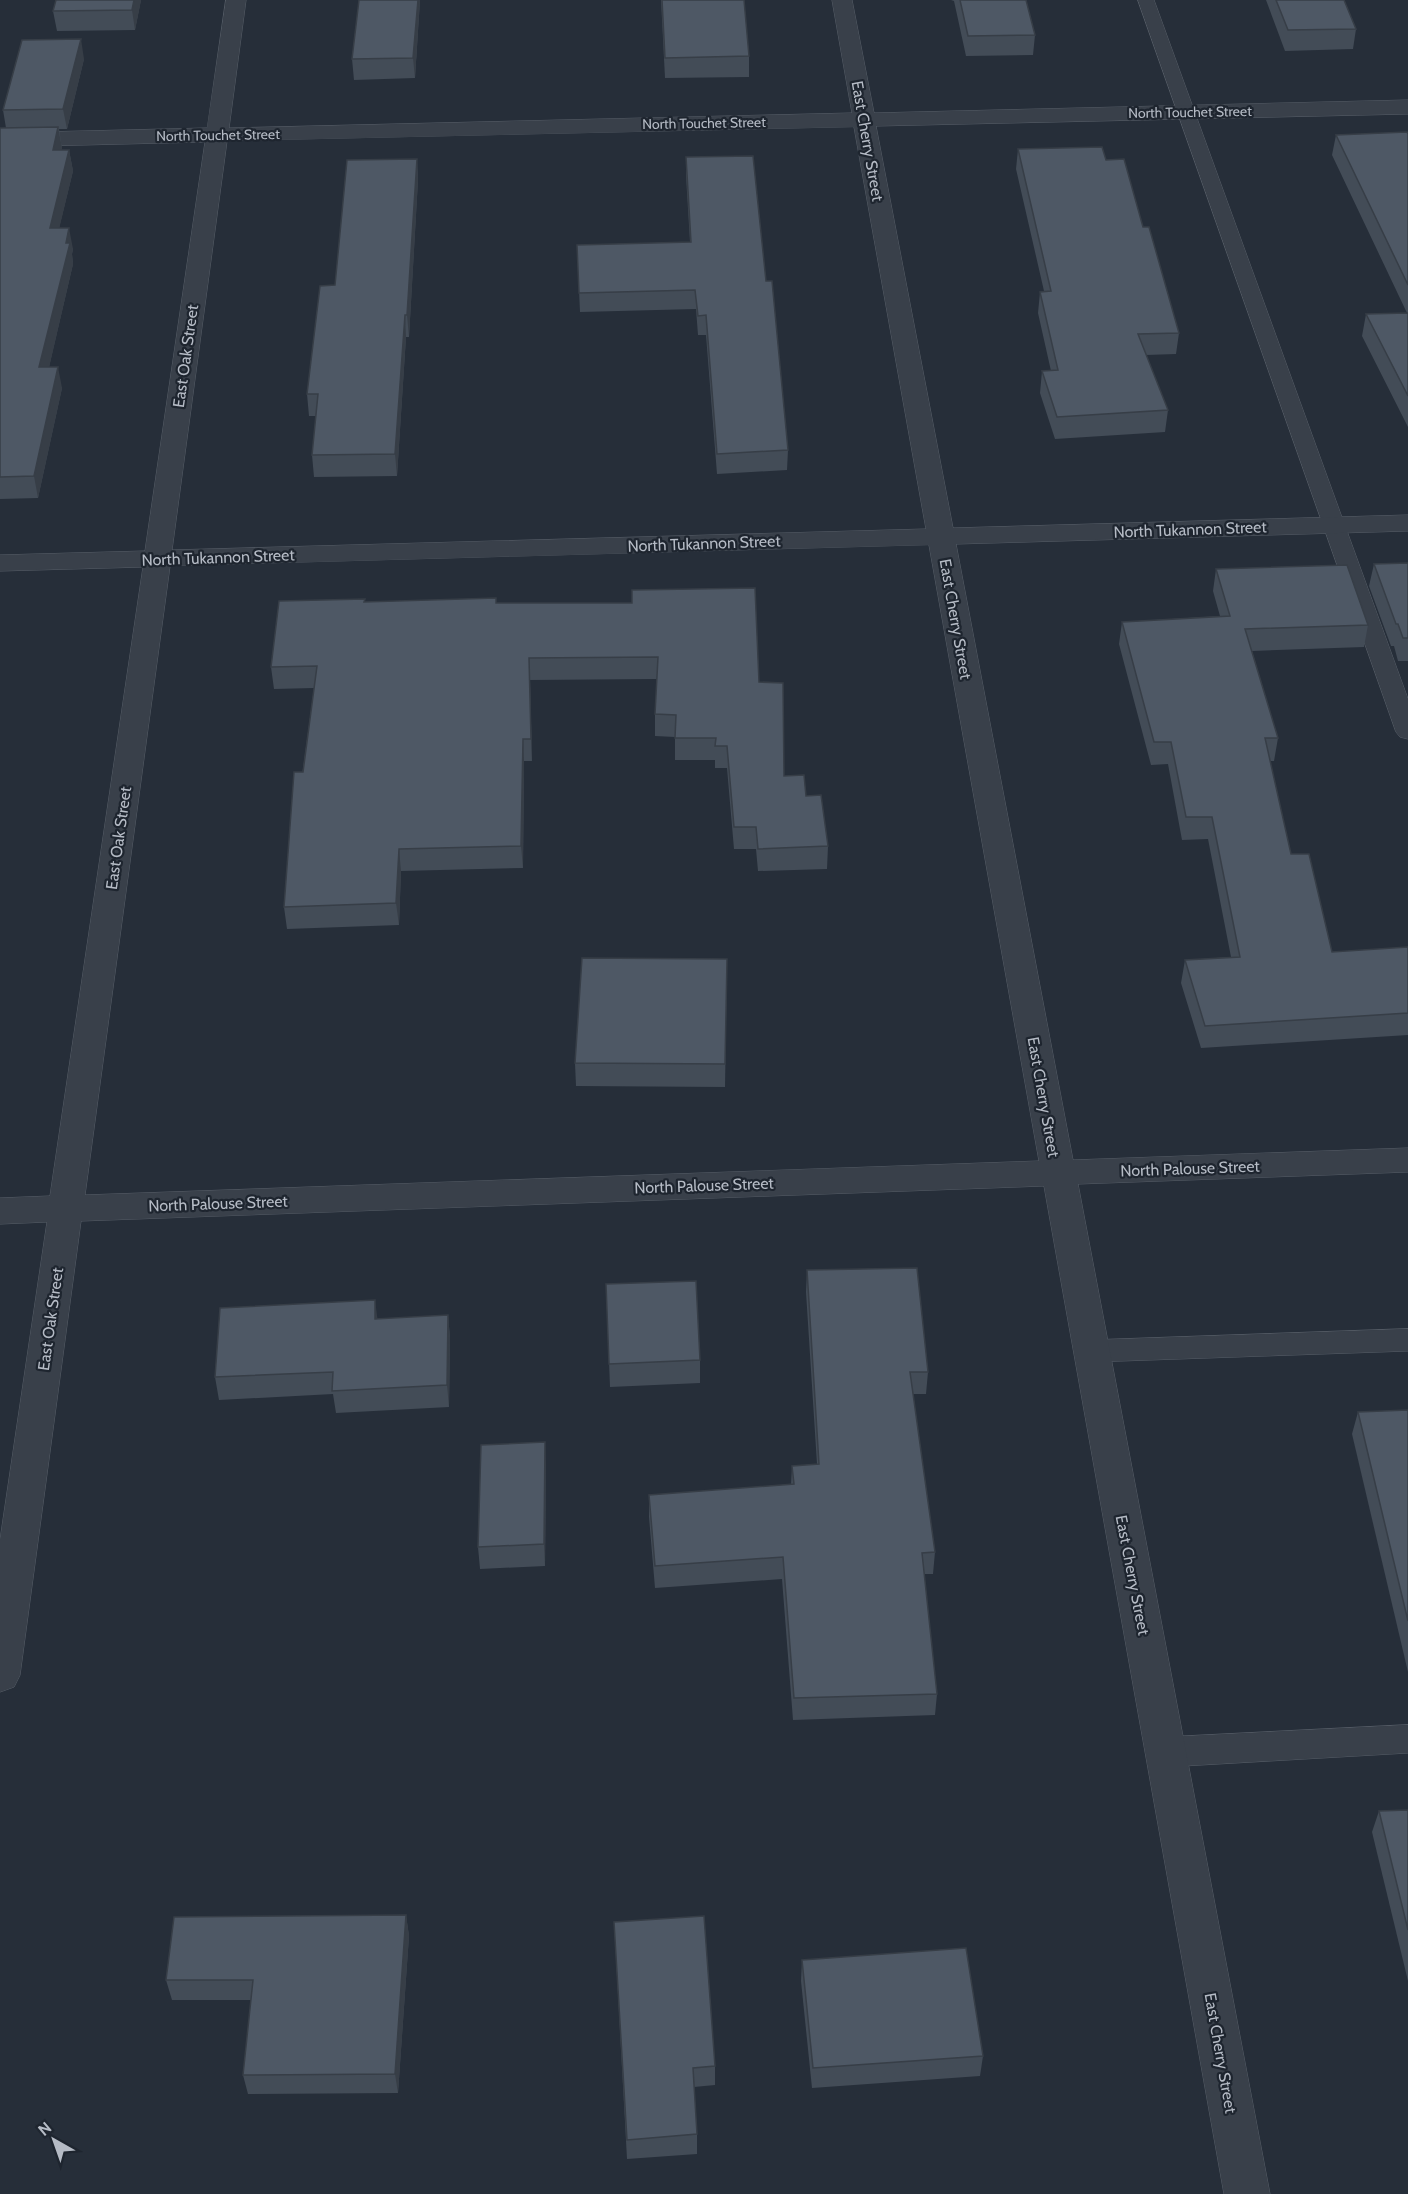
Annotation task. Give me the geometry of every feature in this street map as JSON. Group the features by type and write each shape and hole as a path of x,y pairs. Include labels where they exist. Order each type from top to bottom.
{"street":[{"name":"East Oak Street","path":"0,1675 236,0"},
{"name":"East Cherry Street","path":"842,0 1247,2194"},
{"name":"North Touchet Street","path":"0,140 1408,107"},
{"name":"North Tukannon Street","path":"0,563 1408,523"},
{"name":"North Palouse Street","path":"0,1211 1408,1160"}],"lane":[{"path":"1146,0 1336,525 1408,732"},
{"path":"1092,1351 1408,1340"},
{"path":"1166,1752 1408,1739"}],"building":[{"path":"56,0 134,0 132,10 53,11"},
{"path":"359,0 418,0 413,58 352,59"},
{"path":"662,0 744,0 749,56 665,58"},
{"path":"960,0 1026,0 1035,35 968,36"},
{"path":"1276,0 1344,0 1356,29 1288,30"},
{"path":"81,39 63,109 3,110 22,40"},
{"path":"58,127 53,150 69,150 50,228 69,228 66,243 70,243 39,367 58,367 34,476 0,477 0,128"},
{"path":"1407,132 1408,134 1408,285 1336,135"},
{"path":"1102,147 1106,160 1124,159 1143,227 1149,227 1179,333 1138,334 1168,410 1057,417 1042,371 1058,370 1040,292 1051,291 1018,149"},
{"path":"753,156 766,281 772,281 788,450 717,454 706,315 698,316 695,290 579,293 577,245 691,242 686,157"},
{"path":"417,159 395,454 312,455 318,394 307,394 320,286 335,285 347,160"},
{"path":"1408,313 1408,396 1366,314"},
{"path":"1408,563 1408,638 1403,638 1374,564"},
{"path":"1347,565 1368,625 1245,629 1278,738 1265,738 1291,854 1309,854 1332,952 1408,947 1408,1013 1205,1026 1185,960 1240,957 1212,817 1186,817 1171,742 1154,742 1122,622 1230,616 1216,569"},
{"path":"755,588 759,682 783,683 784,776 804,775 806,796 821,795 828,846 758,849 756,827 734,827 727,746 715,746 716,738 675,738 676,715 655,714 658,657 529,658 531,739 523,739 521,846 399,849 396,903 284,907 294,772 303,772 317,666 271,667 279,601 365,599 364,602 496,598 496,603 632,603 632,590"},
{"path":"582,958 727,959 725,1064 575,1063"},
{"path":"917,1268 928,1372 910,1372 935,1552 922,1553 937,1694 794,1698 783,1557 655,1566 649,1495 794,1484 792,1466 819,1464 807,1270"},
{"path":"696,1281 700,1360 609,1364 606,1284"},
{"path":"375,1300 375,1319 448,1315 447,1385 332,1391 333,1372 215,1377 220,1308"},
{"path":"1408,1410 1408,1621 1358,1412"},
{"path":"545,1442 544,1544 478,1547 481,1445"},
{"path":"1408,1810 1408,1930 1379,1811"},
{"path":"406,1915 395,2074 243,2075 253,1980 166,1980 174,1917"},
{"path":"704,1916 715,2066 693,2068 697,2134 627,2140 614,1922"},
{"path":"966,1948 983,2056 813,2068 802,1960"}]}
